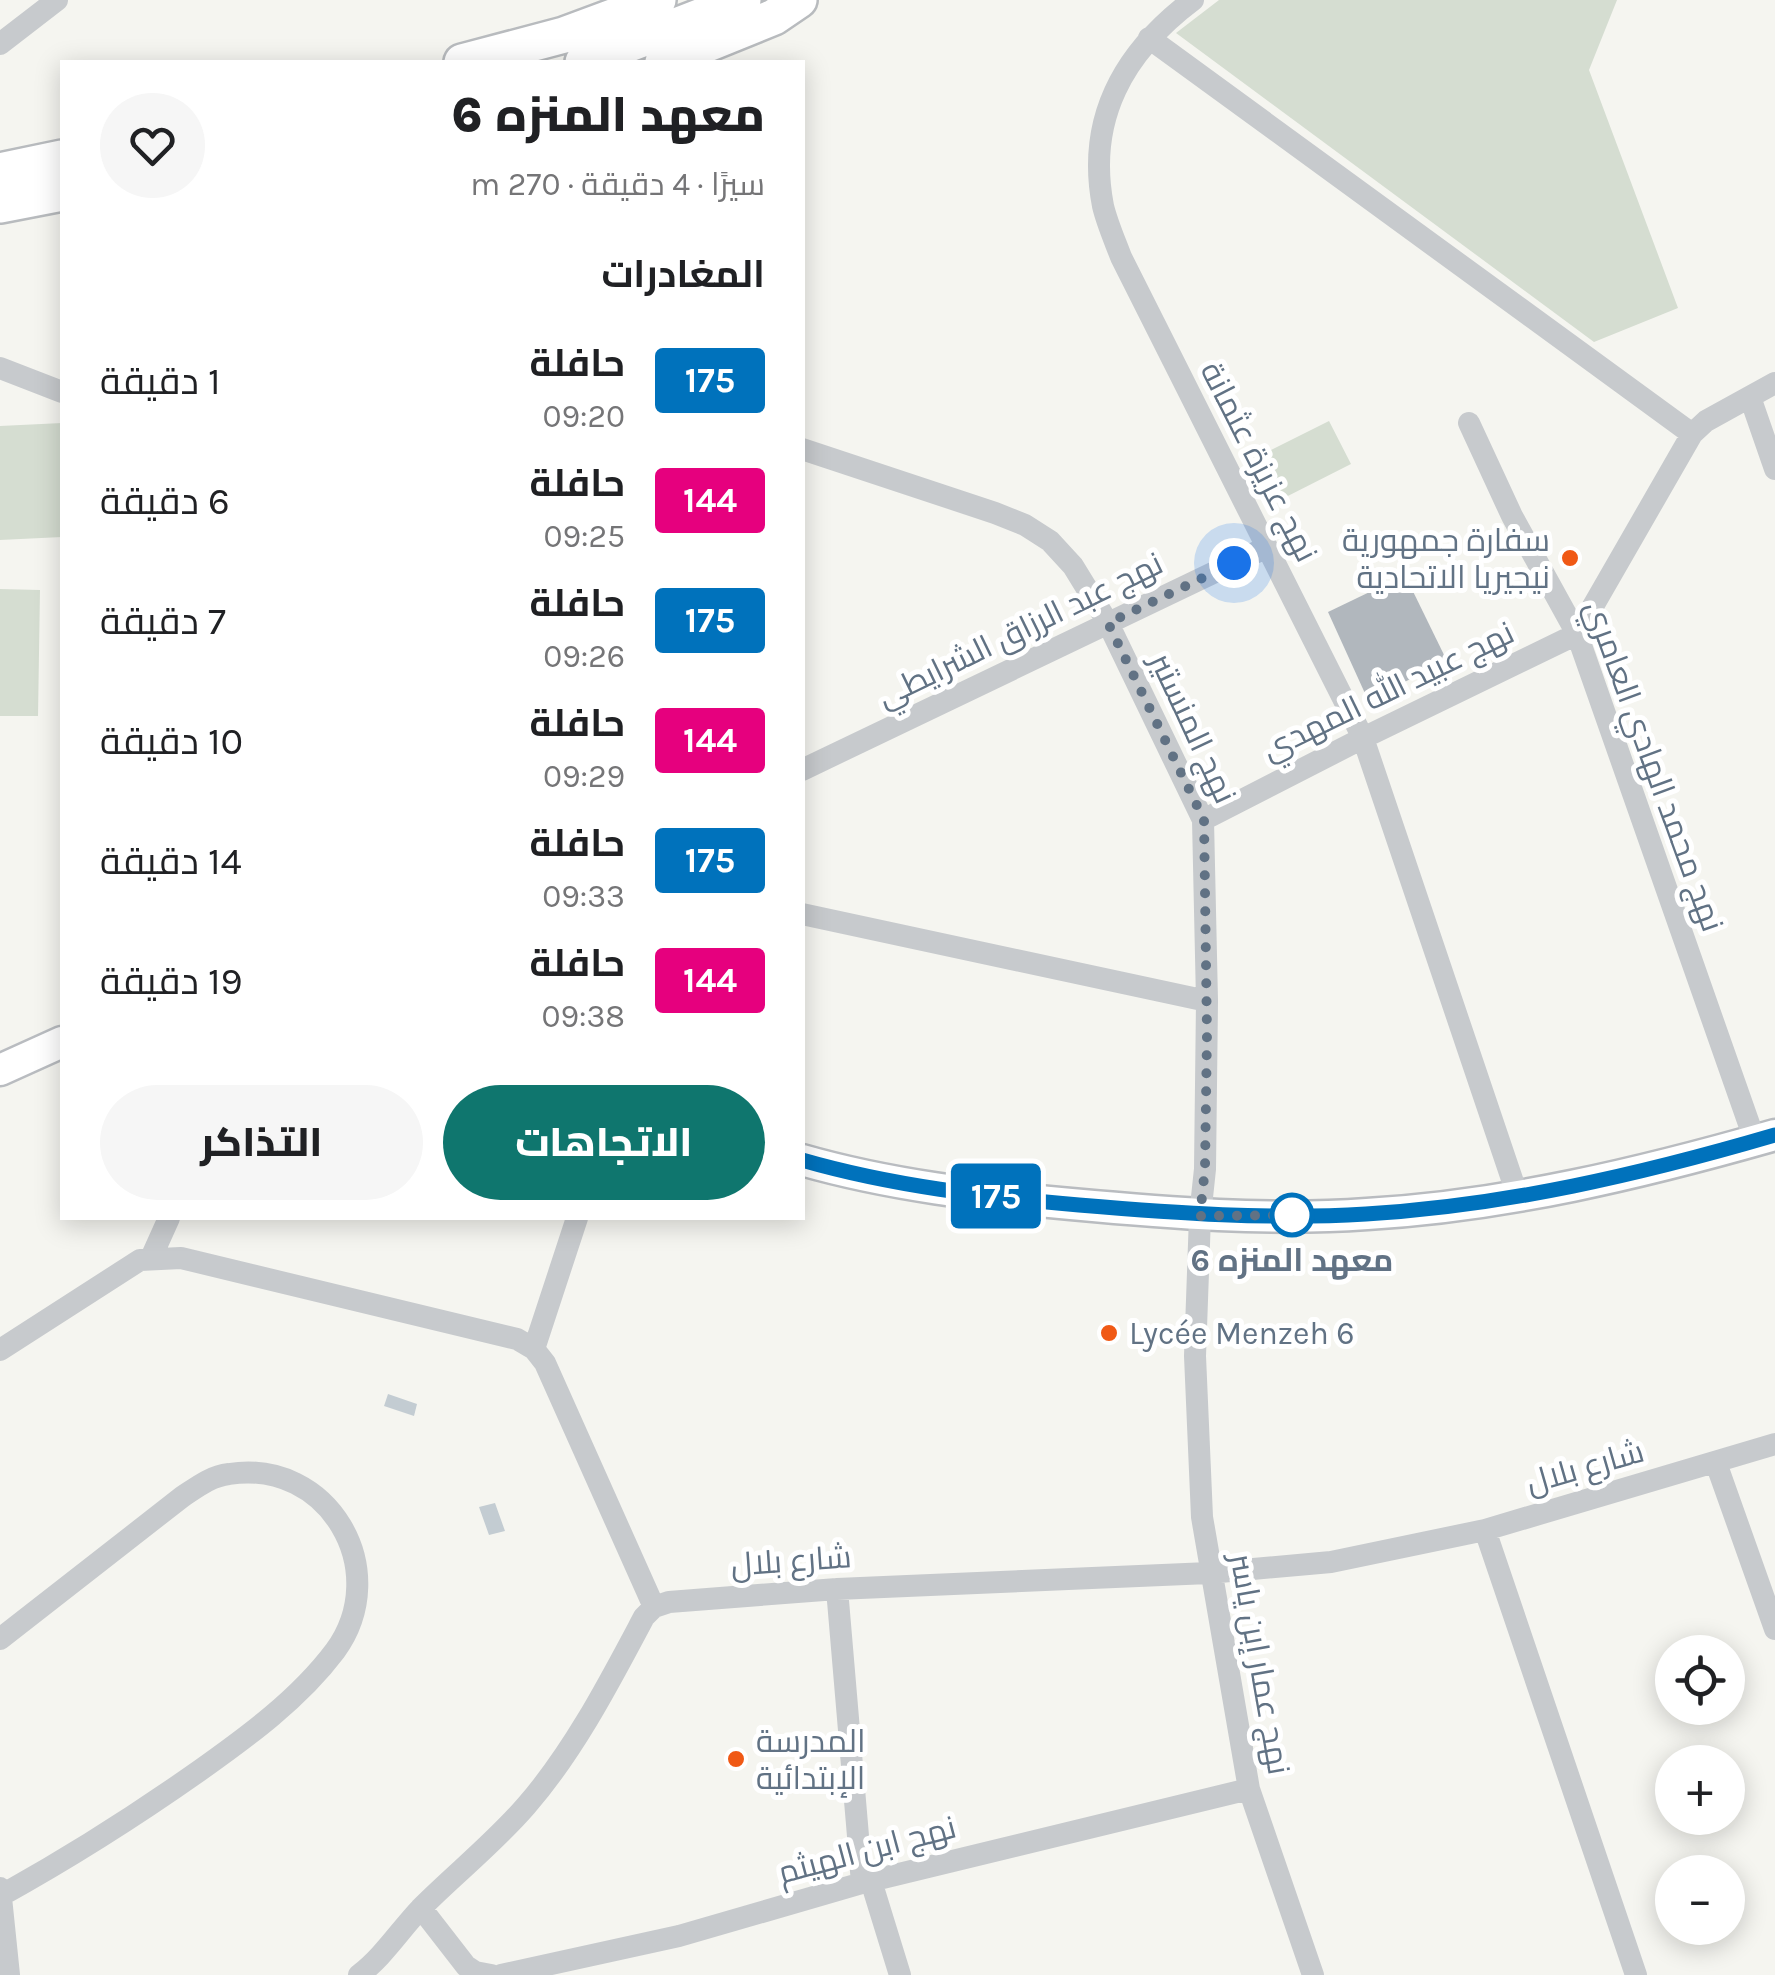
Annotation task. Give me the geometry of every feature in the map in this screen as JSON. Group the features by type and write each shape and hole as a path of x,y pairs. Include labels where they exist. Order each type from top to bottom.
{"highway":[{"path":"470,60 564,35 658,0"},
{"path":"588,60 743,0"},
{"path":"667,60 774,17 799,0"},
{"path":"0,171 60,158"},
{"path":"0,205 60,192"}],"main road":[{"path":"0,1070 60,1043"},
{"path":"805,1161 850,1174 1013,1199 1200,1216 1366,1214 1518,1197 1765,1138"}],"street":[{"path":"0,44 58,0"},
{"name":"نهج عزيزة عثمانة","path":"1192,0 1149,38 1127,66 1114,92 1100,135 1098,173 1104,210 1120,257 1363,738 1518,1197"},
{"path":"1149,38 1692,434"},
{"path":"0,368 60,391"},
{"path":"1577,634 1692,434 1706,420 1775,383"},
{"path":"1750,397 1775,470"},
{"name":"نهج محمد الهادي العامري","path":"1469,423 1512,516 1577,634 1765,1138"},
{"name":"نهج المنستير","path":"805,450 1025,525 1050,542 1073,566 1108,623 1204,820 1207,1001 1205,1168 1200,1216"},
{"name":"نهج عبد الرزاق الشرايطي","path":"805,769 1266,548"},
{"name":"نهج عبيد الله المهدي","path":"1204,820 1577,634"},
{"path":"805,915 1207,1001"},
{"name":"نهج عمار إبن ياسر","path":"1200,1216 1195,1356 1202,1517 1209,1573 1249,1789 1305,1972"},
{"path":"151,1258 167,1220"},
{"path":"534,1349 575,1220"},
{"path":"0,1350 140,1260 182,1258 517,1339 534,1349 544,1363 654,1608 644,1617 580,1730 529,1803 358,1975"},
{"name":"شارع بلال","path":"654,1608 669,1602 837,1589 1209,1573 1331,1562 1485,1530 1775,1444"},
{"path":"1716,1463 1775,1628"},
{"path":"0,1639 182,1497 207,1480 228,1474 258,1472 296,1482 324,1504 350,1536 358,1568 356,1607 336,1649 292,1698 238,1743 79,1852 0,1893 9,1975"},
{"path":"1485,1530 1636,1975"},
{"path":"837,1589 866,1882 900,1975"},
{"name":"نهج ابن الهيثم","path":"501,1975 680,1936 866,1882 1249,1789"},
{"path":"421,1908 466,1966 492,1975"}],"shaded area":[{"path":"1219,0 1617,0 1589,70 1678,308 1594,342 1176,33"},
{"path":"1329,421 1351,464 1274,503 1251,460"},
{"path":"60,423 60,537 0,540 0,426"},
{"path":"0,589 40,590 38,716 0,716"},
{"path":"388,1394 417,1404 414,1416 384,1406"},
{"path":"495,1503 505,1531 489,1535 479,1507"}],"building":[{"path":"1405,575 1447,661 1368,700 1328,612"}],"bus line":[{"name":"175","path":"805,1161 850,1174 1013,1199 1200,1216 1366,1214 1518,1197 1652,1168 1775,1135"}],"place":[{"name":"سفارة جمهورية نيجيريا الاتحادية","path":"1570,558"},
{"name":"معهد المنزه 6","path":"1292,1215"},
{"name":"Lycée Menzeh 6","path":"1109,1333"},
{"name":"المدرسة الإبتدائية","path":"736,1759"}],"route":[{"path":"1234,563 1108,623 1204,820 1207,1034 1205,1168 1200,1216 1300,1215 1292,1215"}]}
